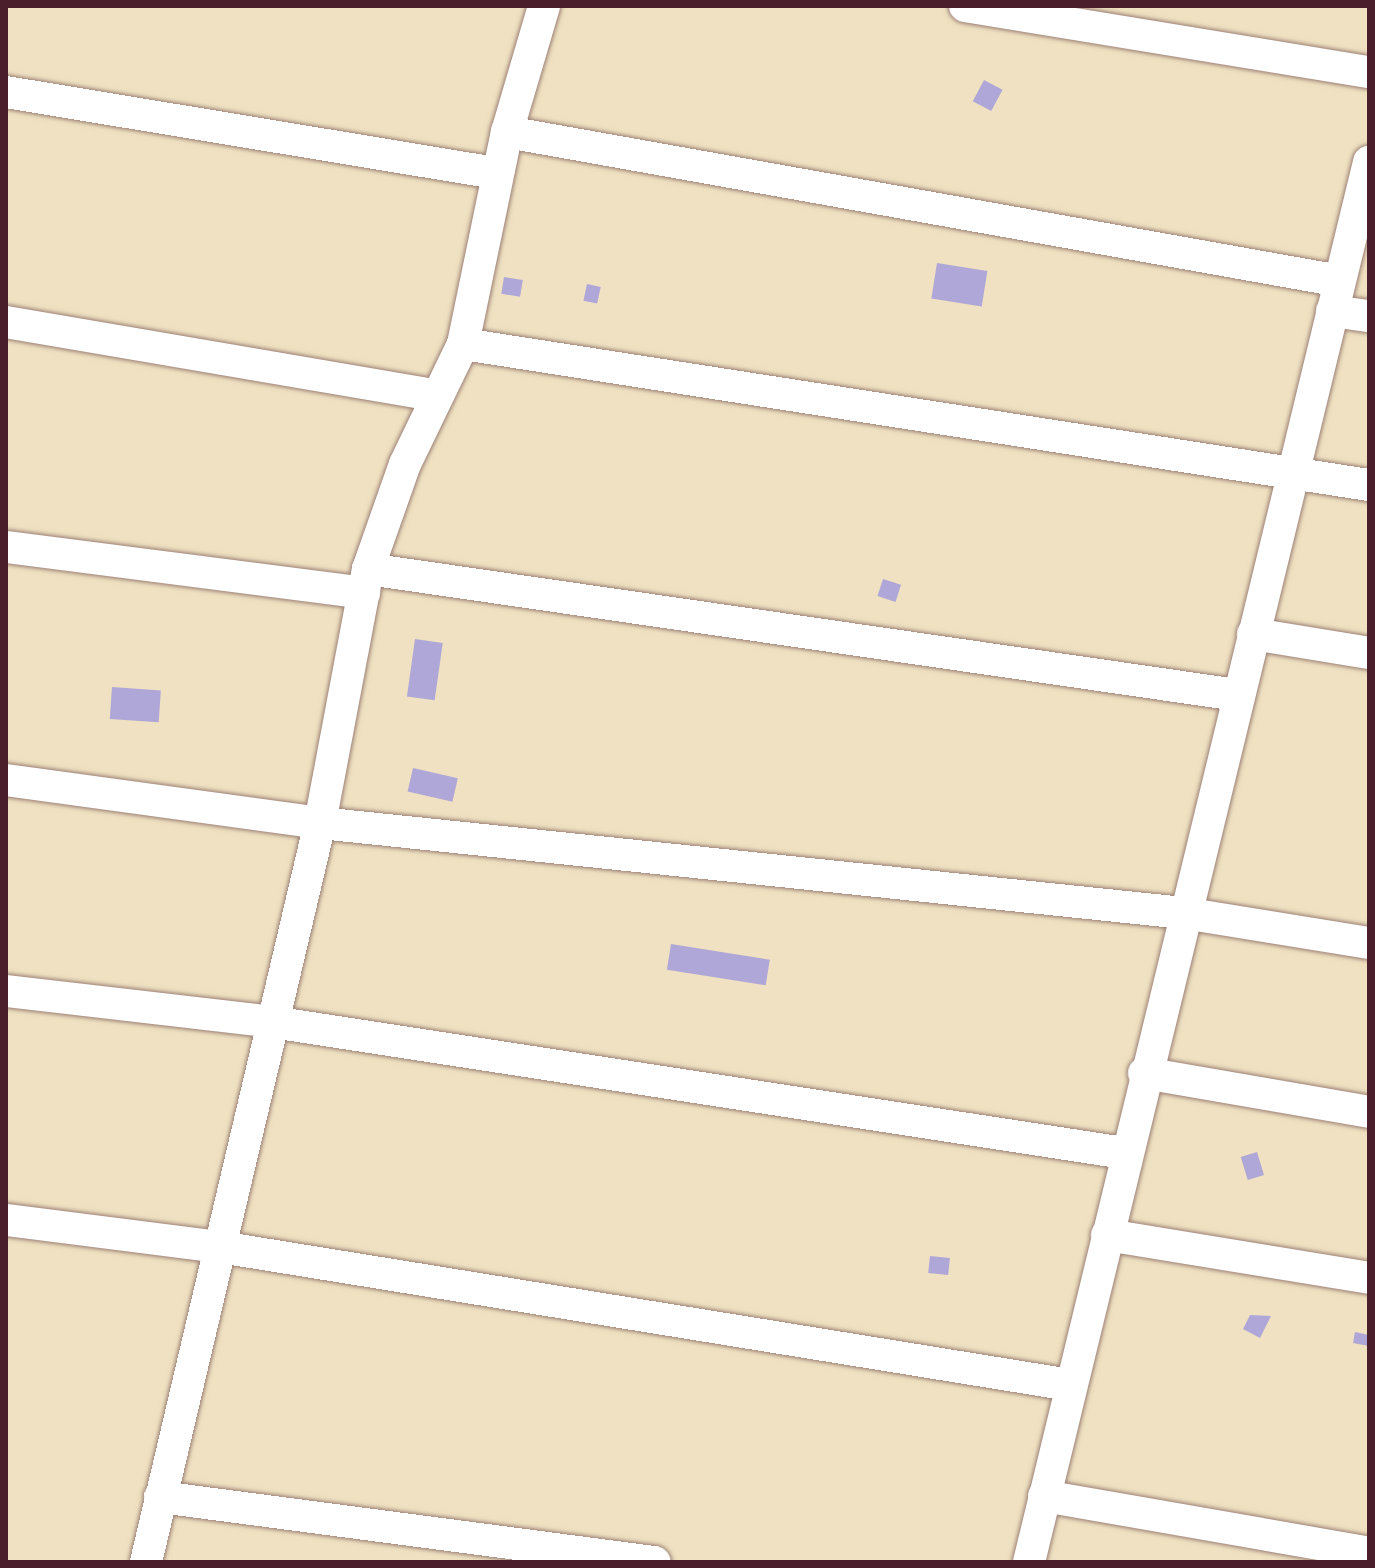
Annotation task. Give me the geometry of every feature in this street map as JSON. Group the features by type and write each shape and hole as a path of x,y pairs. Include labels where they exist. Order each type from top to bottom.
{"street":[{"path":"146,1562 320,823 366,581 405,464 463,344 497,173 544,6"},
{"path":"965,6 1369,72"},
{"path":"6,92 497,173"},
{"path":"507,132 1336,296 1369,316"},
{"path":"1029,1562 1124,1153 1369,162"},
{"path":"6,322 437,396"},
{"path":"463,344 1369,485"},
{"path":"6,547 366,581 1237,695"},
{"path":"1253,634 1369,653"},
{"path":"6,780 320,823 1184,913 1369,943"},
{"path":"6,991 272,1022 1124,1153"},
{"path":"1144,1073 1369,1112"},
{"path":"6,1220 220,1247 1070,1385"},
{"path":"1107,1235 1369,1278"},
{"path":"1044,1496 1369,1553"},
{"path":"160,1497 655,1562"}],"building":[{"path":"984,80 1003,90 991,111 973,101"},
{"path":"937,263 987,271 982,307 931,299"},
{"path":"504,277 523,280 520,297 501,294"},
{"path":"587,284 601,287 597,304 583,301"},
{"path":"883,579 901,585 896,602 877,596"},
{"path":"415,639 443,643 435,700 407,696"},
{"path":"112,687 161,690 159,722 110,719"},
{"path":"413,768 458,778 452,802 408,791"},
{"path":"671,944 770,960 766,985 667,970"},
{"path":"1257,1152 1264,1175 1248,1180 1241,1157"},
{"path":"930,1256 950,1258 948,1275 928,1273"},
{"path":"1250,1315 1271,1316 1260,1338 1243,1329"},
{"path":"1355,1332 1369,1335 1369,1346 1353,1343"}]}
